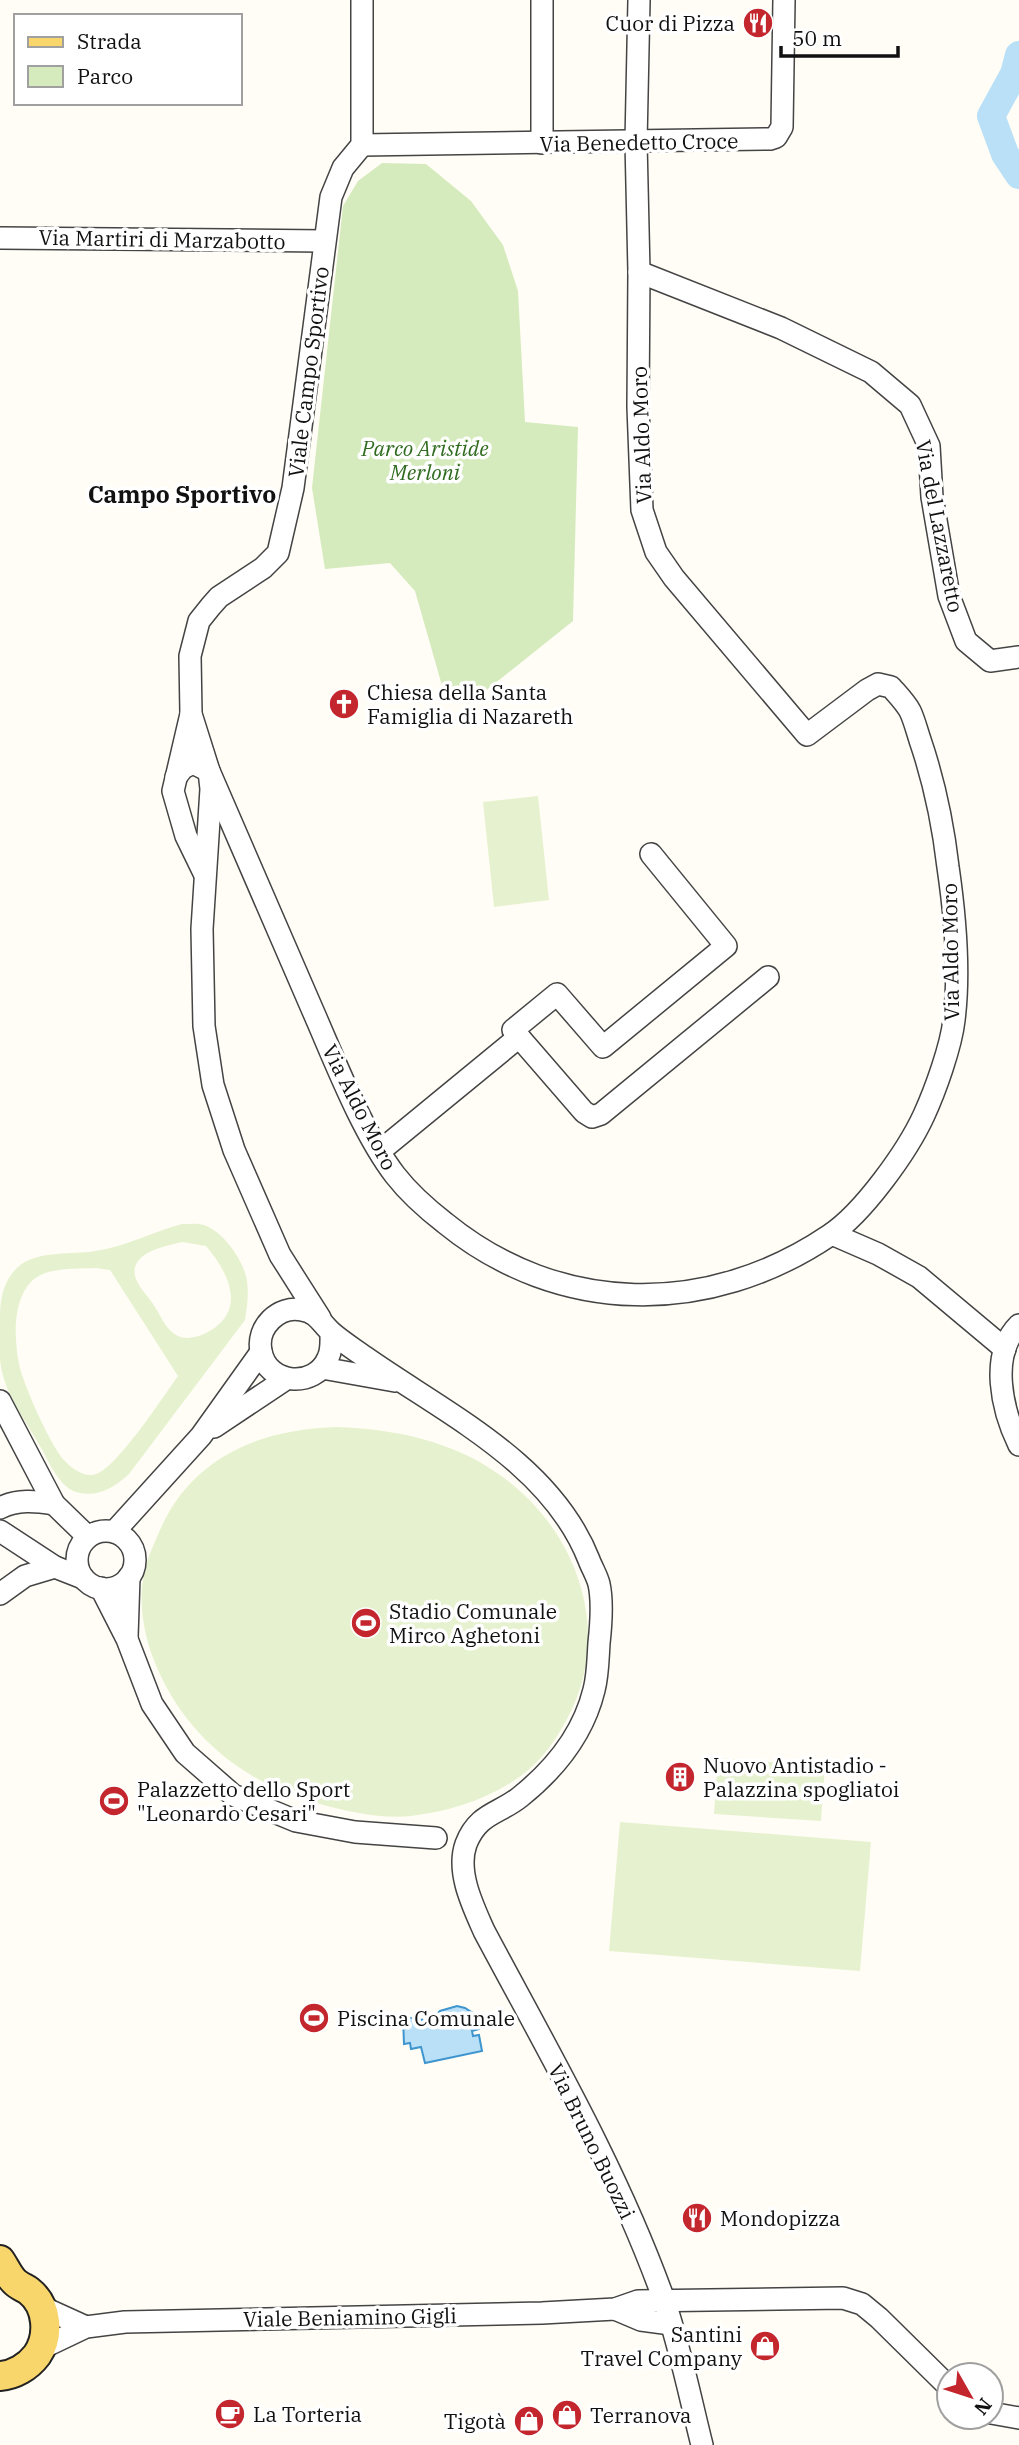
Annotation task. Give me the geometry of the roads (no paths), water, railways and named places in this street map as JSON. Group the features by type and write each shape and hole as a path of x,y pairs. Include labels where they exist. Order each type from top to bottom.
{"main road":[{"path":"3,2382 31,2364 42,2348 46,2328 42,2307 31,2292 5,2274"}],"street":[{"path":"362,0 362,145"},
{"path":"542,0 542,143"},
{"name":"Via Aldo Moro","path":"209,771 336,1065 380,1151 395,1175 421,1202 473,1246 514,1266 555,1282 603,1294 657,1295 715,1287 776,1267 832,1234 854,1215 895,1162 923,1116 954,1022 954,908 947,852 932,775 910,711 891,687 878,684 807,735 674,578 656,552 642,510 635,142 639,0"},
{"name":"Via Benedetto Croce","path":"362,145 750,140 776,137 782,127 784,0"},
{"name":"Viale Campo Sportivo","path":"204,873 186,836 173,791 191,714 190,656 199,621 219,597 263,568 278,553 293,488 331,197 343,168 362,145"},
{"name":"Via Martiri di Marzabotto","path":"0,238 324,241"},
{"name":"Via del Lazzaretto","path":"639,272 781,328 871,372 910,405 929,446 932,497 949,596 966,641 990,661 1019,657"},
{"name":"Viale Campo Sportivo","path":"191,714 209,771 211,801 202,929 204,1026 213,1085 234,1150 280,1255 326,1326"},
{"path":"176,777 183,768 193,763 209,771"},
{"path":"177,801 209,828"},
{"name":"Via Aldo Moro","path":"209,828 247,860"},
{"path":"651,854 726,946 603,1047 557,994 513,1030 584,1112 592,1117 601,1114 768,977"},
{"path":"380,1151 519,1037"},
{"path":"832,1234 878,1254 919,1277 1005,1349"},
{"name":"Viale Campo Sportivo","path":"280,1255 285,1311"},
{"path":"326,1326 331,1349 321,1368 306,1378 286,1378 272,1371 261,1352 260,1340 264,1329 270,1320 285,1311 302,1310 326,1326 401,1382"},
{"path":"1019,1325 1008,1335 1002,1371 1003,1396 1010,1426 1019,1445"},
{"path":"114,1532 201,1436 261,1352"},
{"path":"321,1368 401,1382"},
{"path":"201,1436 286,1378"},
{"name":"Via Bruno Buozzi","path":"401,1382 457,1417 514,1460 551,1498 581,1538 599,1585 600,1629 595,1689 585,1718 556,1764 516,1800 495,1810 477,1825 465,1846 464,1874 484,1931 618,2188 664,2301 702,2445"},
{"path":"0,1401 54,1504 88,1536"},
{"path":"127,1639 129,1577 135,1562 132,1547 150,1491"},
{"path":"0,1508 8,1504 33,1501 54,1504"},
{"path":"0,1531 55,1567 92,1583 116,1587 129,1577"},
{"path":"132,1547 121,1535 114,1532 96,1532 88,1536 78,1552 79,1570 92,1583 127,1639 152,1704 185,1753 233,1795 296,1821 355,1832 436,1838"},
{"path":"0,1594 25,1576 55,1567"},
{"path":"664,2301 843,2298 862,2304 935,2373"},
{"name":"Viale Beniamino Gigli","path":"42,2348 86,2327 125,2322 542,2313 615,2309 638,2301 664,2301"},
{"path":"42,2307 86,2327"},
{"name":"Viale Beniamino Gigli","path":"615,2309 641,2320 671,2324"}],"water":[{"path":"457,2006 476,2015 479,2029 472,2031 473,2036 479,2035 482,2051 425,2063 421,2047 411,2049 410,2043 404,2044 403,2017 431,2021 440,2011"}],"waterway":[{"path":"1019,55 1014,74 991,116 1005,154 1019,175"}],"place":[{"name":"Cuor di Pizza","path":"758,23"},
{"name":"Chiesa della Santa Famiglia di Nazareth","path":"344,704"},
{"name":"Stadio Comunale Mirco Aghetoni","path":"366,1623"},
{"name":"Nuovo Antistadio - Palazzina spogliatoi","path":"680,1777"},
{"name":"Palazzetto dello Sport \"Leonardo Cesari\"","path":"114,1801"},
{"name":"Piscina Comunale","path":"314,2018"},
{"name":"Mondopizza","path":"697,2218"},
{"name":"Santini Travel Company","path":"765,2346"},
{"name":"La Torteria","path":"230,2414"},
{"name":"Terranova","path":"567,2415"},
{"name":"Tigotà","path":"529,2421"}],"district":[{"name":"Campo Sportivo","path":"182,494"}],"park label":[{"name":"Parco Aristide Merloni","path":"425,460"}]}
